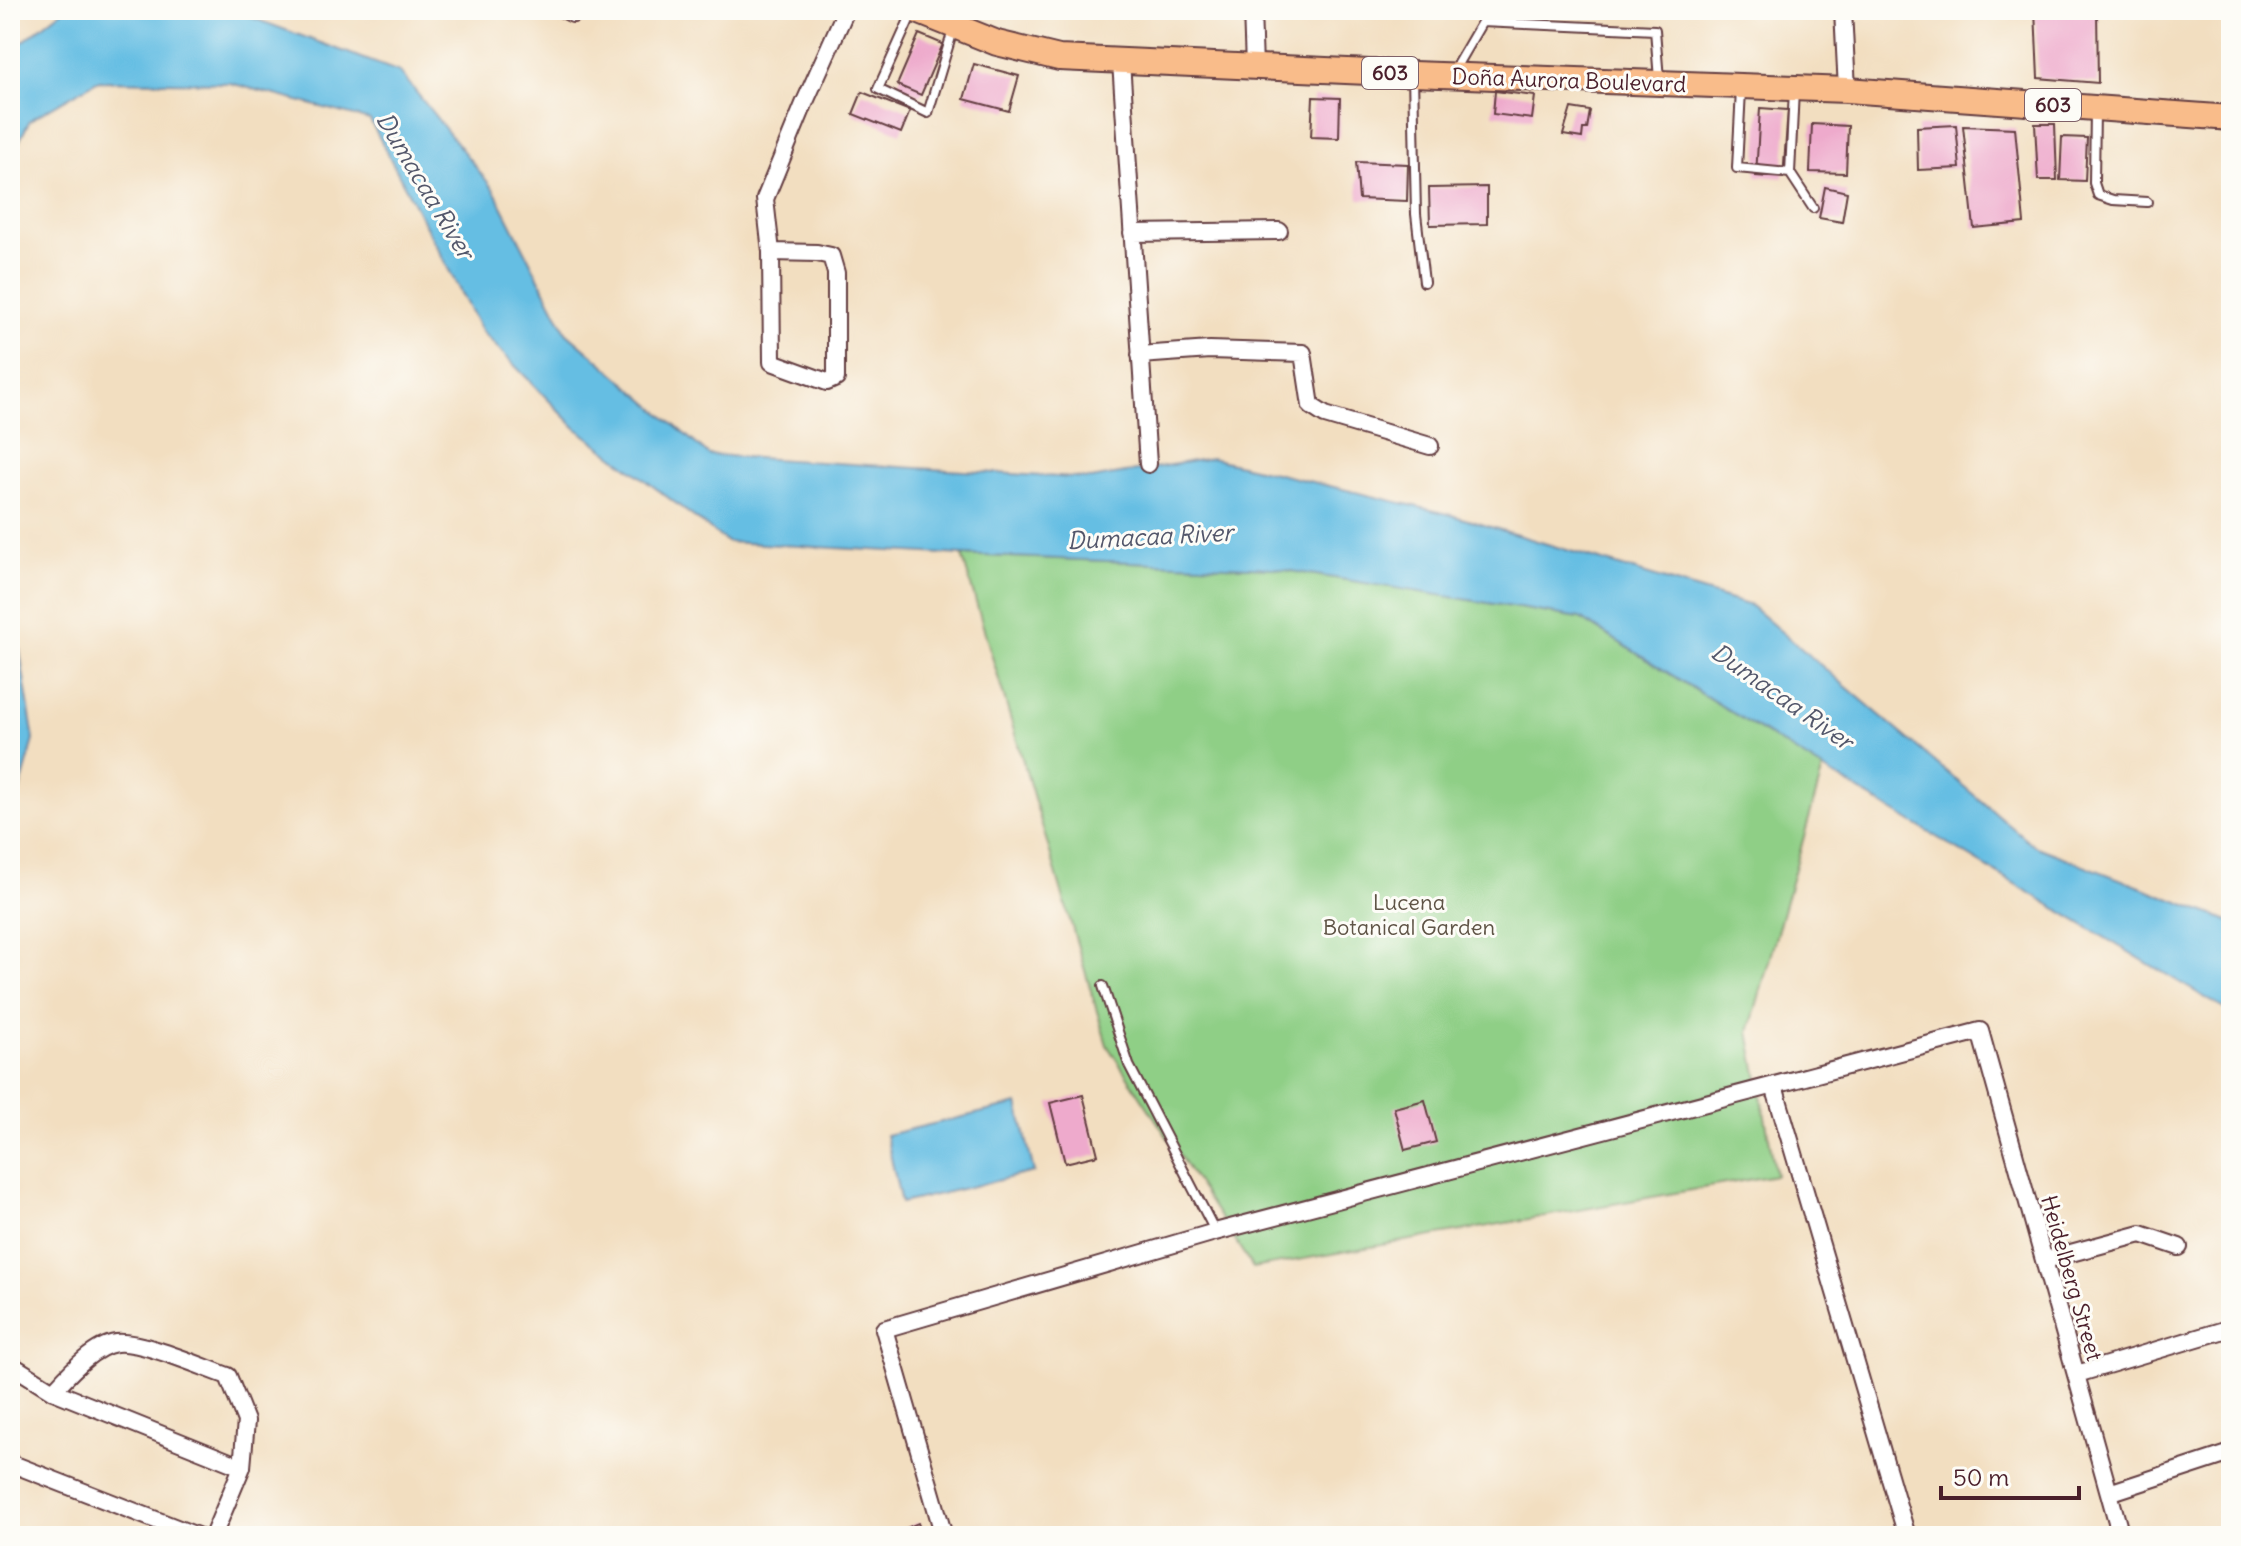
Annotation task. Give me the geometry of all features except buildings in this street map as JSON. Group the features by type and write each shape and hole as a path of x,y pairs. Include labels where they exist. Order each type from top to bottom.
{"main road":[{"name":"Doña Aurora Boulevard","path":"914,10 997,43 1059,58 1847,90 2231,118"}],"street":[{"path":"565,10 573,14 576,10"},
{"path":"771,252 831,256 836,273 836,378 827,382 772,362 771,252 765,199 846,10"},
{"path":"1252,10 1254,67"},
{"path":"1843,10 1847,90"},
{"path":"1121,62 1148,464"},
{"path":"1132,233 1279,231"},
{"path":"1140,355 1210,350 1303,353 1311,406 1325,415 1430,446"},
{"name":"Heidelberg Street","path":"1774,1086 1980,1031 2121,1536"},
{"path":"944,1536 884,1329 1215,1232 1774,1086 1907,1536"},
{"path":"2045,1260 2141,1234 2179,1247"},
{"path":"2077,1374 2231,1328"},
{"path":"53,1391 81,1361 113,1343 136,1344 228,1376 246,1421 242,1467 213,1536"},
{"path":"10,1364 53,1391 242,1467"},
{"path":"2109,1493 2231,1453"},
{"path":"10,1463 197,1536"}],"lane":[{"path":"914,10 878,89 928,113 954,26"},
{"path":"1451,76 1482,22 1655,30 1660,84"},
{"path":"1413,74 1416,214 1424,282"},
{"path":"1741,87 1737,168 1790,173"},
{"path":"1794,89 1790,173 1813,208"},
{"path":"2095,108 2094,183 2098,195 2113,200 2147,202"},
{"path":"1103,986 1129,1065 1215,1232"}],"green space":[{"name":"Lucena Botanical Garden","path":"962,555 1273,568 1580,618 1823,769 1749,1032 1776,1175 1253,1268 1107,1045"}],"water":[{"name":"Dumacaa River","path":"63,10 171,10 245,15 400,72 494,190 566,332 709,455 1091,479 1211,458 1448,514 1751,606 2034,846 2231,922 2231,1013 1823,769 1580,618 1273,568 727,542 576,428 481,331 370,120 230,83 97,81 30,120 10,159 10,52"},
{"path":"10,608 15,621 34,740 10,825"},
{"path":"1018,1104 1034,1172 901,1203 886,1135"}]}
